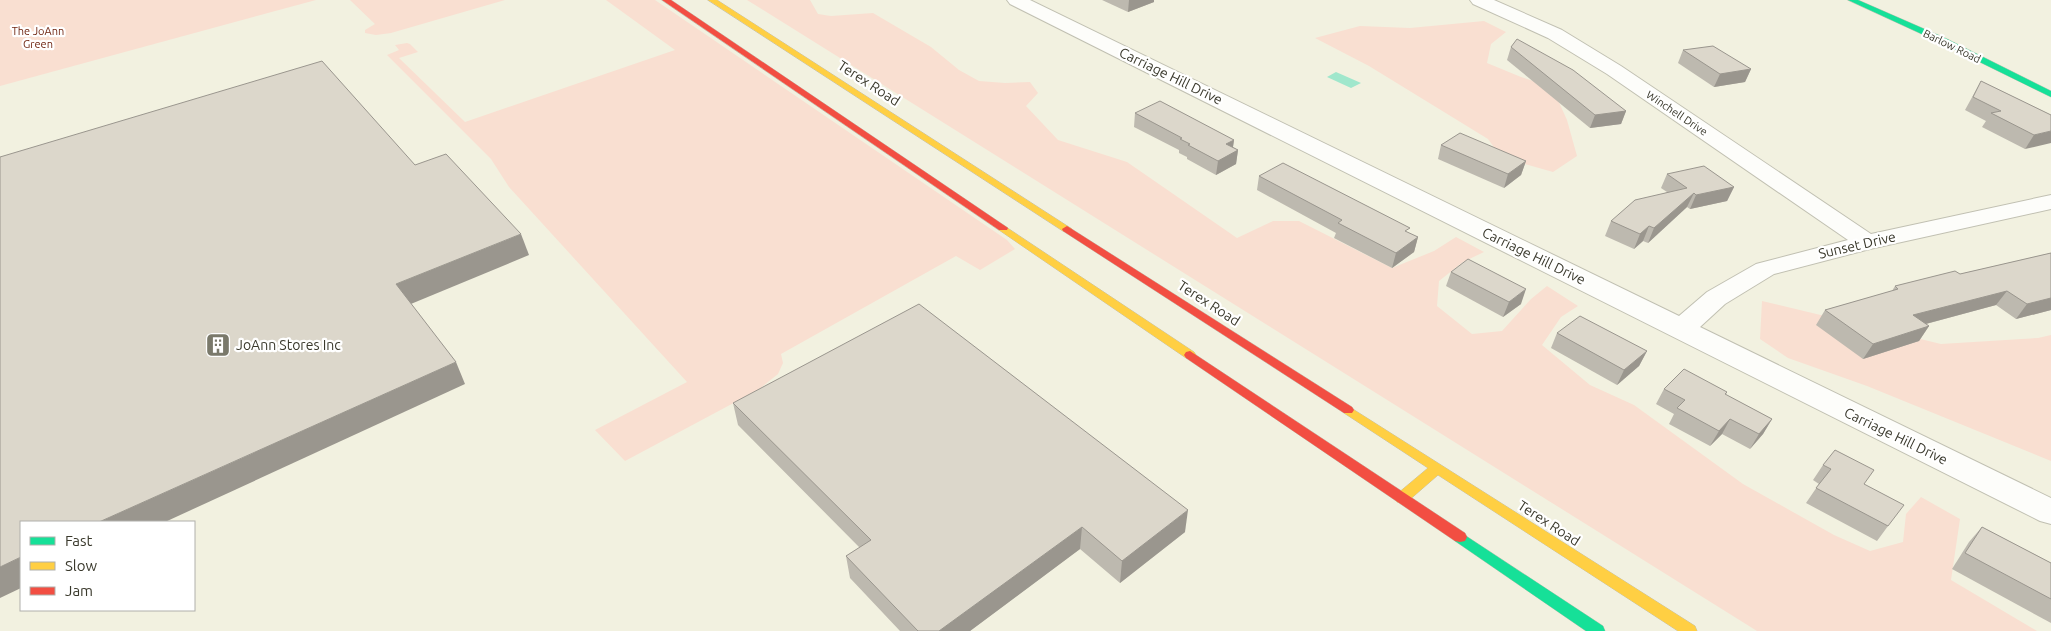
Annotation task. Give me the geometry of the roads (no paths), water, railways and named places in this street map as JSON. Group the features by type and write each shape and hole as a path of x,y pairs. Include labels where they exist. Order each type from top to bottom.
{"street":[{"path":"666,0 1040,248 1598,631"},
{"name":"Terex Road","path":"712,0 1066,234 1437,468 1690,631"},
{"name":"Carriage Hill Drive","path":"1016,0 2051,512"},
{"name":"Winchell Drive","path":"1479,0 1556,34 1614,70 1867,242"},
{"name":"Barlow Road","path":"1852,0 1942,40 2051,94"},
{"name":"Sunset Drive","path":"1681,329 1716,298 1765,270 1803,258 1867,242 2051,202"},
{"path":"1402,498 1437,468"}],"place":[{"name":"JoAnn Stores Inc","path":"218,345"}],"park label":[{"name":"The JoAnn Green","path":"38,37"}]}
